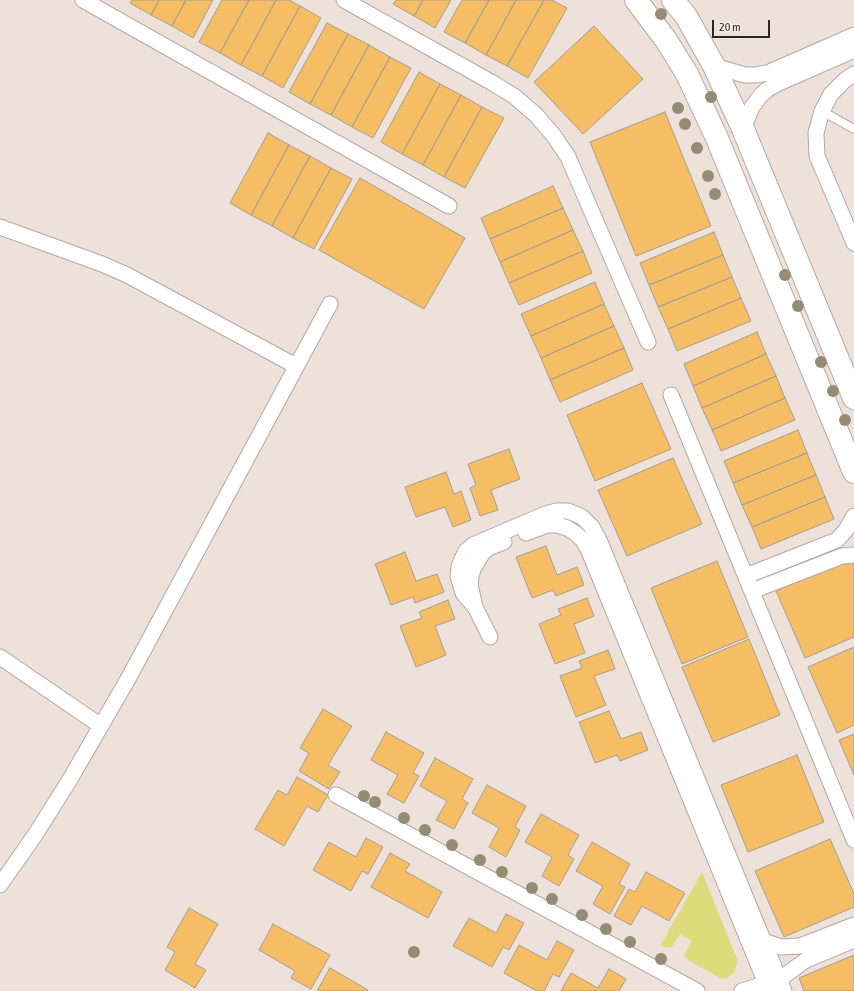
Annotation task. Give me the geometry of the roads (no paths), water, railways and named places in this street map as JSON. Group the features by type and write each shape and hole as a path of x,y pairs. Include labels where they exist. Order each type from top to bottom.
{"street":[{"path":"83,0 449,206"},
{"path":"344,0 491,82 514,96 536,115 554,136 568,157 648,342"},
{"path":"636,0 666,40 687,74 716,136 854,472"},
{"path":"673,0 686,16 714,66 743,129 854,398"},
{"path":"714,66 745,75 767,73 854,35"},
{"path":"743,129 752,107 761,95 768,89 854,50"},
{"path":"854,74 845,80 831,94 822,111 816,133 817,156 854,243"},
{"path":"0,227 127,274 296,366"},
{"path":"0,885 35,835 69,781 128,679 330,304"},
{"path":"671,395 854,840"},
{"path":"490,637 475,607 463,593 458,576 459,567 466,551 473,545 543,515 556,511 568,511 582,517 592,527 600,542 764,941 775,986"},
{"path":"746,576 837,540 846,530 854,516"},
{"path":"475,607 470,584 471,577 477,561 488,548 547,525 557,525 567,528 583,540 775,986"},
{"path":"752,591 842,556 854,555"},
{"path":"0,657 101,726"},
{"path":"336,795 697,991"},
{"path":"764,941 781,947 800,946 854,925"},
{"path":"742,991 775,986 806,960 854,940"}],"lane":[{"path":"822,111 854,129"}]}
